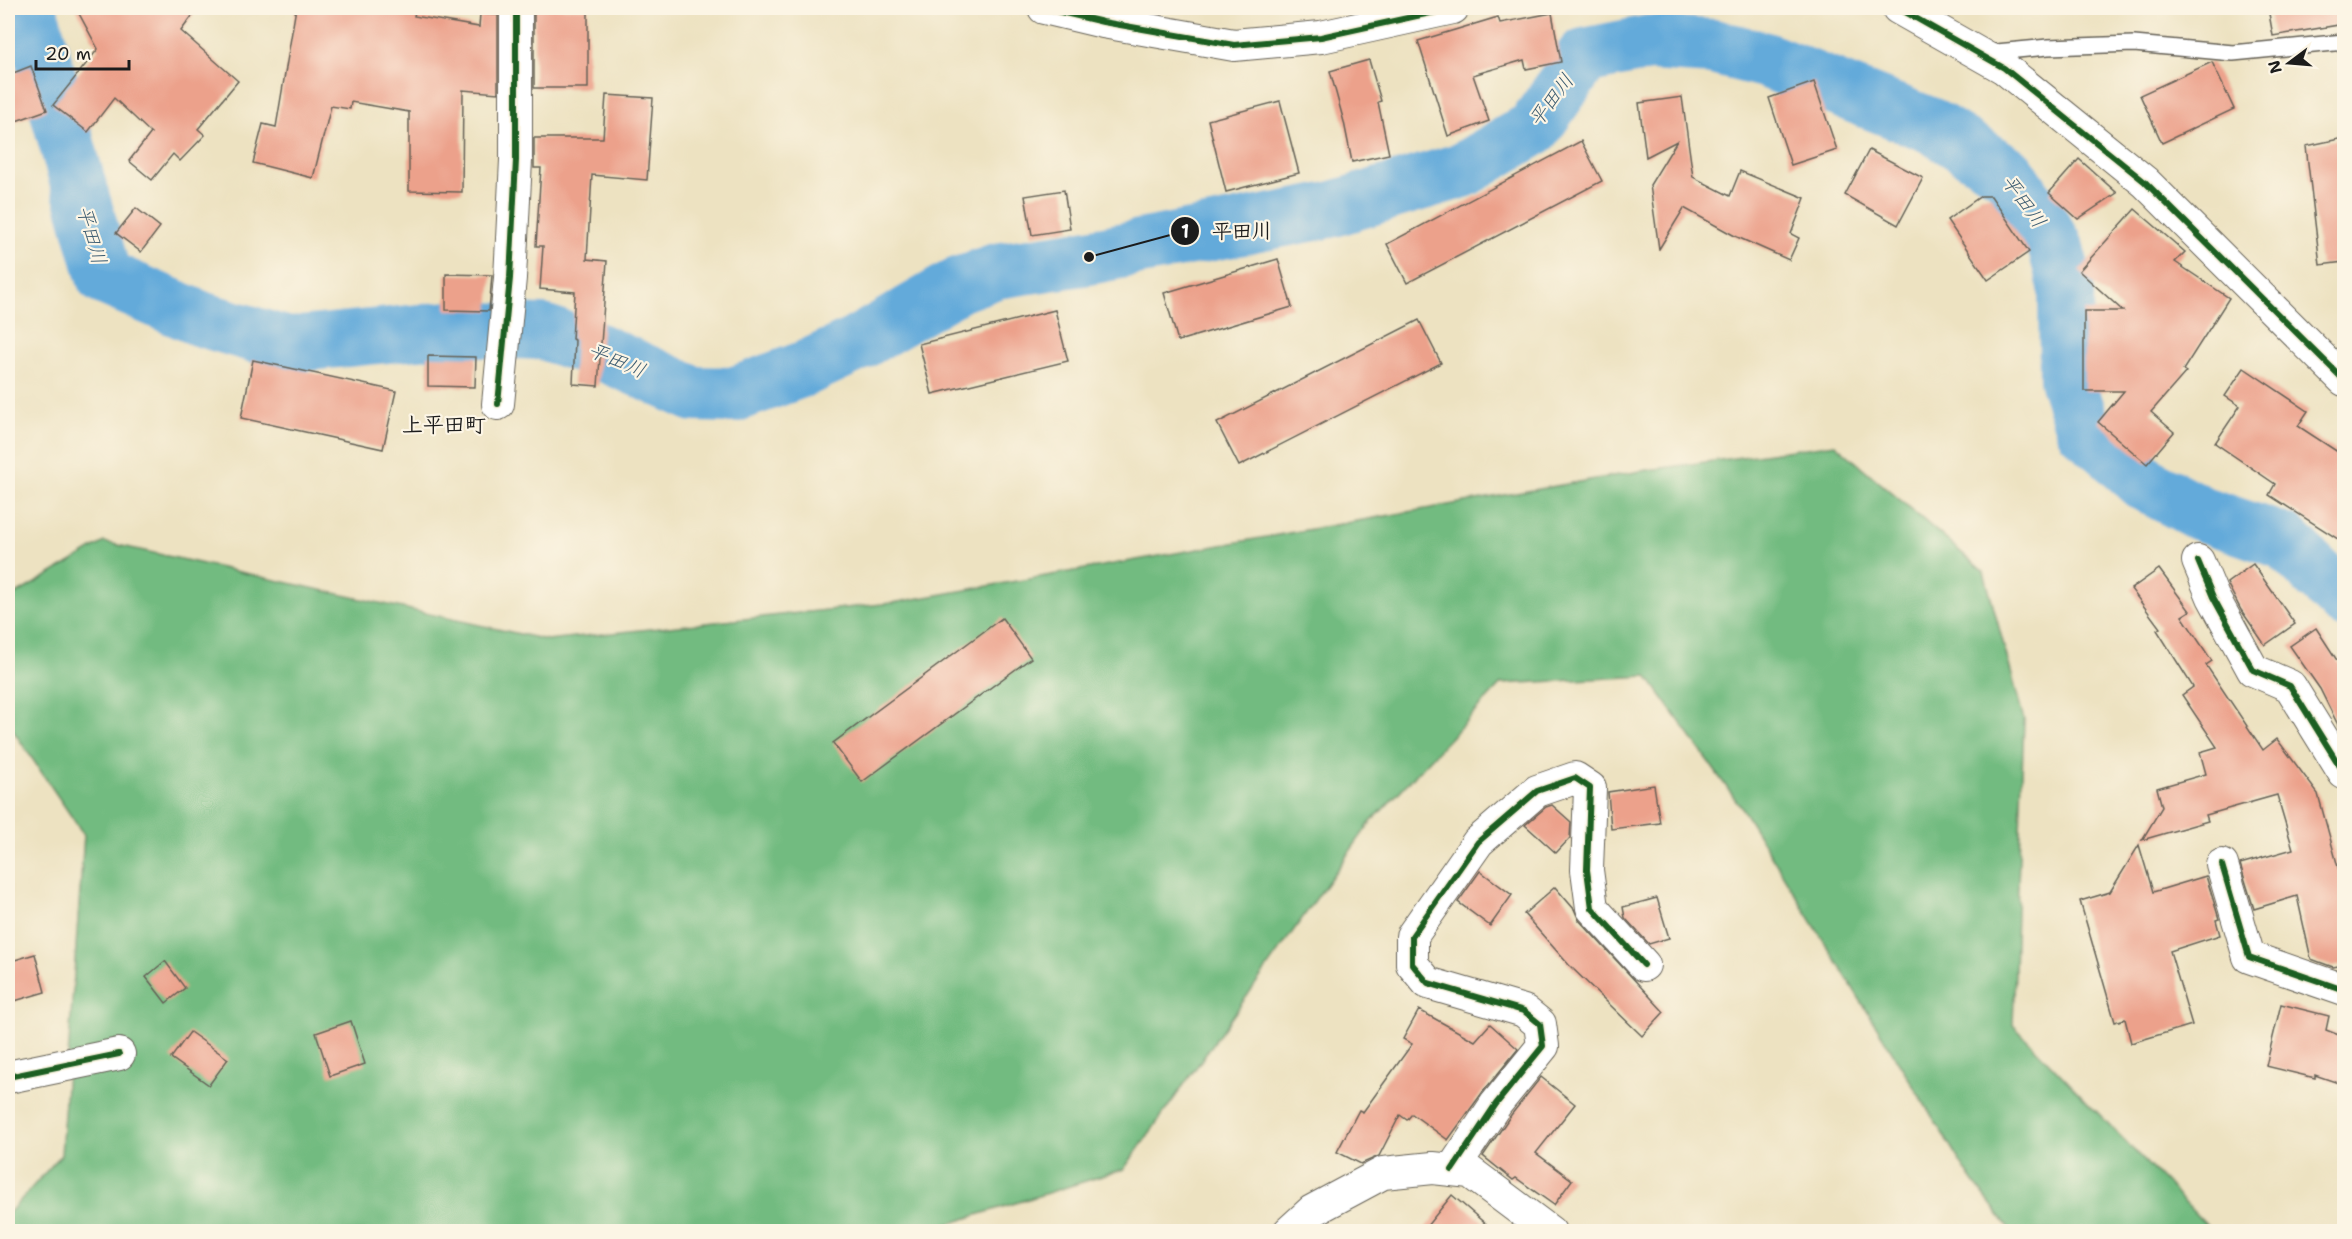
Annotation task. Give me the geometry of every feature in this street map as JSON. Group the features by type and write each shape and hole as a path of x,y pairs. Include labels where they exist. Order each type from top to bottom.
{"street":[{"path":"498,404 510,278 516,160 516,8"},
{"path":"1044,8 1114,24 1234,45 1322,37 1453,8"},
{"path":"1898,8 2004,68 2145,182 2344,380"},
{"path":"2198,561 2213,597 2253,670 2290,686 2344,773"},
{"path":"1452,1170 1496,1104 1544,1046 1540,1024 1524,1011 1428,983 1412,964 1412,936 1478,842 1537,791 1575,778 1590,788 1587,870 1592,908 1644,965"},
{"path":"2222,865 2249,957 2344,990"},
{"path":"8,1077 119,1054"},
{"path":"1289,1232 1312,1211 1383,1173 1433,1168 1470,1172 1550,1232"}],"lane":[{"path":"1978,53 2048,47 2134,44 2233,53 2344,42"}],"green space":[{"path":"1835,444 1984,572 2024,720 2013,1025 2212,1231 2011,1231 1967,1173 1743,810 1647,676 1501,684 1370,823 1124,1169 923,1232 8,1232 8,1214 61,1155 84,835 8,723 8,599 104,542 547,640 892,603 1641,471"}],"building":[{"path":"76,8 198,8 181,31 238,81 198,129 205,135 180,161 173,154 152,180 129,161 151,133 114,98 88,132 53,105 98,49"},
{"path":"296,8 416,8 414,16 479,27 480,14 498,15 498,93 463,90 462,192 409,191 409,112 351,102 350,109 331,106 313,178 253,163 263,124 276,127"},
{"path":"534,8 588,8 588,88 534,88"},
{"path":"2268,8 2344,8 2344,24 2273,36"},
{"path":"1552,13 1561,62 1526,69 1524,60 1473,75 1489,121 1448,136 1418,41 1498,17 1500,23"},
{"path":"1369,60 1381,101 1378,102 1389,154 1352,162 1330,71"},
{"path":"2212,62 2234,109 2162,143 2140,95"},
{"path":"31,66 47,110 16,121 8,97 8,75"},
{"path":"1814,82 1837,150 1791,165 1769,98"},
{"path":"606,95 653,98 647,180 592,175 587,259 607,261 598,386 573,384 575,340 572,339 575,292 540,289 543,246 536,246 541,168 534,168 534,138 603,138"},
{"path":"1682,97 1693,177 1730,196 1740,171 1805,198 1791,234 1799,238 1789,260 1735,236 1684,208 1659,249 1650,185 1677,141 1646,157 1639,103"},
{"path":"1280,101 1299,173 1226,192 1208,120"},
{"path":"2344,138 2344,262 2320,265 2306,146"},
{"path":"1581,141 1602,181 1407,283 1387,244"},
{"path":"1869,150 1923,178 1898,225 1845,195"},
{"path":"2079,159 2117,193 2078,219 2049,193"},
{"path":"1064,190 1070,229 1032,235 1025,196"},
{"path":"1981,196 1991,196 2029,252 1988,280 1947,220"},
{"path":"136,208 160,227 141,252 116,233"},
{"path":"2135,209 2185,252 2175,262 2229,298 2183,370 2186,372 2151,412 2174,432 2147,464 2098,422 2124,391 2084,391 2084,311 2123,311 2079,271"},
{"path":"1278,259 1292,307 1178,341 1164,293"},
{"path":"446,274 492,275 489,311 446,310"},
{"path":"1055,310 1068,361 932,394 919,344"},
{"path":"1419,320 1441,363 1239,466 1217,423"},
{"path":"428,356 476,357 475,387 428,386"},
{"path":"253,360 396,391 383,449 241,418"},
{"path":"2244,368 2308,411 2298,426 2344,456 2344,543 2269,495 2275,484 2215,443 2240,406 2225,396"},
{"path":"2253,564 2295,624 2265,645 2241,610 2227,583"},
{"path":"2159,569 2190,611 2182,616 2212,661 2206,665 2263,750 2277,739 2318,794 2344,889 2344,965 2333,967 2311,959 2297,896 2254,909 2240,864 2293,849 2277,795 2206,815 2208,821 2142,840 2162,807 2157,788 2206,774 2200,752 2217,747 2182,695 2193,687 2157,630 2160,628 2131,589"},
{"path":"1002,618 1031,658 862,782 833,743"},
{"path":"2316,628 2344,671 2344,737 2320,689 2290,646"},
{"path":"1654,785 1660,823 1611,829 1608,792"},
{"path":"1552,805 1571,822 1570,838 1556,853 1525,825 1546,807"},
{"path":"2139,845 2153,892 2206,876 2219,919 2216,920 2220,935 2170,951 2192,1025 2131,1043 2125,1019 2115,1022 2080,901 2110,892"},
{"path":"1480,871 1512,895 1490,926 1458,902"},
{"path":"1555,887 1574,909 1579,920 1664,1012 1642,1036 1569,965 1524,914"},
{"path":"1657,898 1669,938 1649,944 1625,918 1623,907"},
{"path":"35,954 45,992 8,1003 8,962"},
{"path":"165,961 185,988 166,1003 146,977"},
{"path":"2281,1004 2329,1016 2326,1030 2344,1037 2344,1085 2315,1075 2315,1078 2266,1066"},
{"path":"1419,1010 1475,1041 1490,1024 1518,1049 1448,1140 1412,1114 1407,1120 1400,1115 1379,1156 1361,1164 1337,1152 1359,1110 1363,1112 1412,1044 1403,1039"},
{"path":"351,1021 365,1064 330,1076 316,1033"},
{"path":"190,1032 228,1059 209,1085 171,1058"},
{"path":"1541,1077 1575,1104 1536,1153 1572,1180 1554,1205 1516,1178 1513,1180 1483,1156"},
{"path":"1452,1195 1495,1232 1422,1232"}],"waterway":[{"name":"平田川","path":"29,8 104,277 201,319 289,345 449,329 543,332 596,350 694,394 733,395 804,369 857,344 958,285 996,271 1089,257 1330,210 1463,170 1534,128 1584,56 1649,43 1713,47 1765,60 1932,126 2009,174 2055,245 2066,286 2067,379 2083,428 2147,485 2200,513 2285,542 2344,600"}],"cycle path":[{"path":"498,404 510,278 516,160 516,8"},
{"path":"1044,8 1103,22 1234,45 1321,37 1453,8"},
{"path":"1898,8 2004,68 2145,182 2344,380"},
{"path":"2198,561 2213,597 2253,670 2290,686 2344,773"},
{"path":"1452,1170 1496,1104 1543,1046 1540,1024 1524,1011 1428,983 1412,964 1412,936 1478,842 1537,791 1575,778 1590,788 1587,870 1592,908 1644,965"},
{"path":"2222,865 2249,957 2344,990"},
{"path":"8,1077 119,1054"}],"place":[{"name":"平田川","path":"1089,257"}],"district":[{"name":"上平田町","path":"444,425"}]}
